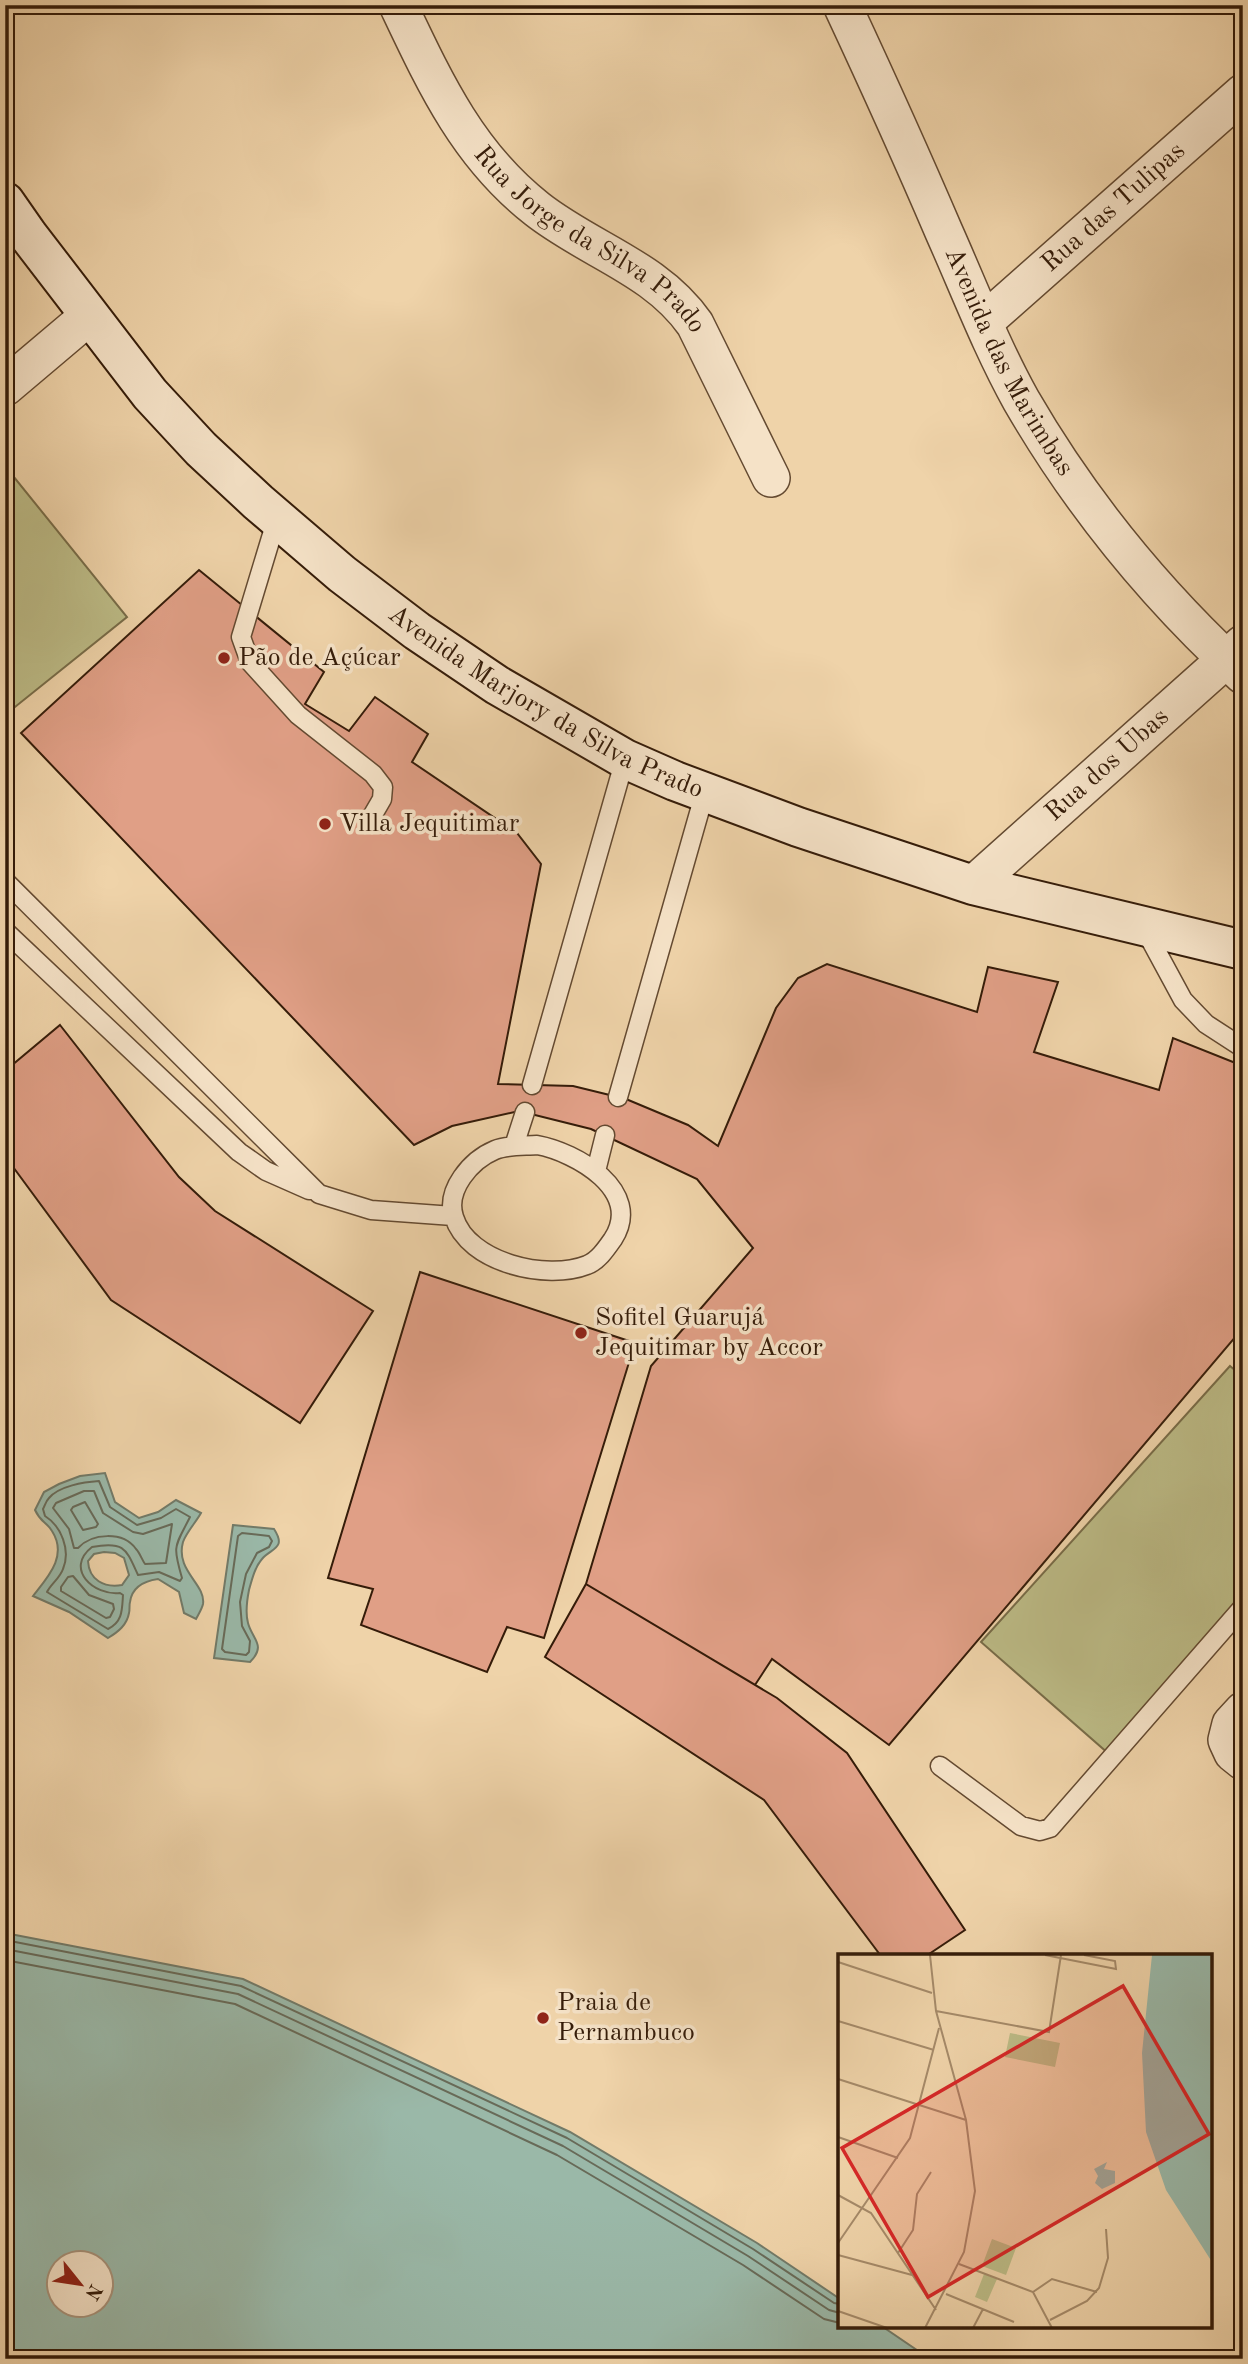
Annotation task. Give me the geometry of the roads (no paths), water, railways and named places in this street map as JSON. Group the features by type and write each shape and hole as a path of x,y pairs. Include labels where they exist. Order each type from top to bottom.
{"main road":[{"name":"Avenida Marjory da Silva Prado","path":"5,202 89,316 159,403 201,449 342,574 417,631 497,685 625,759 798,827 973,885 1243,950"}],"street":[{"name":"Rua Jorge da Silva Prado","path":"398,5 432,77 475,149 506,182 538,210 659,285 686,311 695,324 771,478"},
{"name":"Avenida das Marimbas","path":"842,5 1020,398 1063,469 1116,539 1150,579 1237,660"},
{"name":"Rua das Tulipas","path":"984,322 1243,93"},
{"path":"5,387 89,316"},
{"name":"Rua dos Ubas","path":"973,885 1237,660"},
{"path":"1235,1753 1228,1732 1243,1711"}],"lane":[{"path":"277,518 241,637 244,650 250,662 298,715 373,774 383,787 382,799 371,818"},
{"path":"532,1085 625,759"},
{"path":"618,1097 705,792"},
{"path":"5,881 319,1194"},
{"path":"1143,925 1183,1000 1206,1024 1243,1048"},
{"path":"5,931 239,1152 266,1171 319,1194 371,1210 453,1216"},
{"path":"514,1146 525,1112"},
{"path":"596,1171 605,1135"},
{"path":"537,1145 553,1148 596,1171 612,1188 620,1210 617,1233 604,1252 590,1265 563,1272 541,1272 522,1268 496,1258 480,1248 465,1236 453,1216 455,1191 465,1172 480,1158 496,1149 537,1145"},
{"path":"940,1766 1021,1826 1040,1831 1050,1828 1243,1607"}],"water":[{"path":"105,1473 115,1502 139,1518 158,1512 176,1500 201,1513 184,1539 182,1552 183,1561 203,1597 196,1619 184,1613 179,1592 158,1579 148,1581 136,1589 131,1597 126,1621 119,1631 108,1638 69,1612 33,1596 54,1566 58,1549 52,1531 35,1510 44,1492 80,1476","holes":["115,1553 124,1558 129,1575 122,1585 104,1584 94,1578 88,1561 94,1554"]},
{"path":"233,1525 274,1529 279,1541 257,1566 249,1590 247,1619 258,1646 250,1662 214,1658"},
{"path":"5,1933 243,1979 570,2132 757,2243 838,2298 838,2329 886,2329 930,2359 5,2359"}],"place":[{"name":"Pão de Açúcar","path":"224,658"},
{"name":"Villa Jequitimar","path":"325,824"},
{"name":"Sofitel Guarujá Jequitimar by Accor","path":"581,1333"},
{"name":"Praia de Pernambuco","path":"543,2018"}]}
